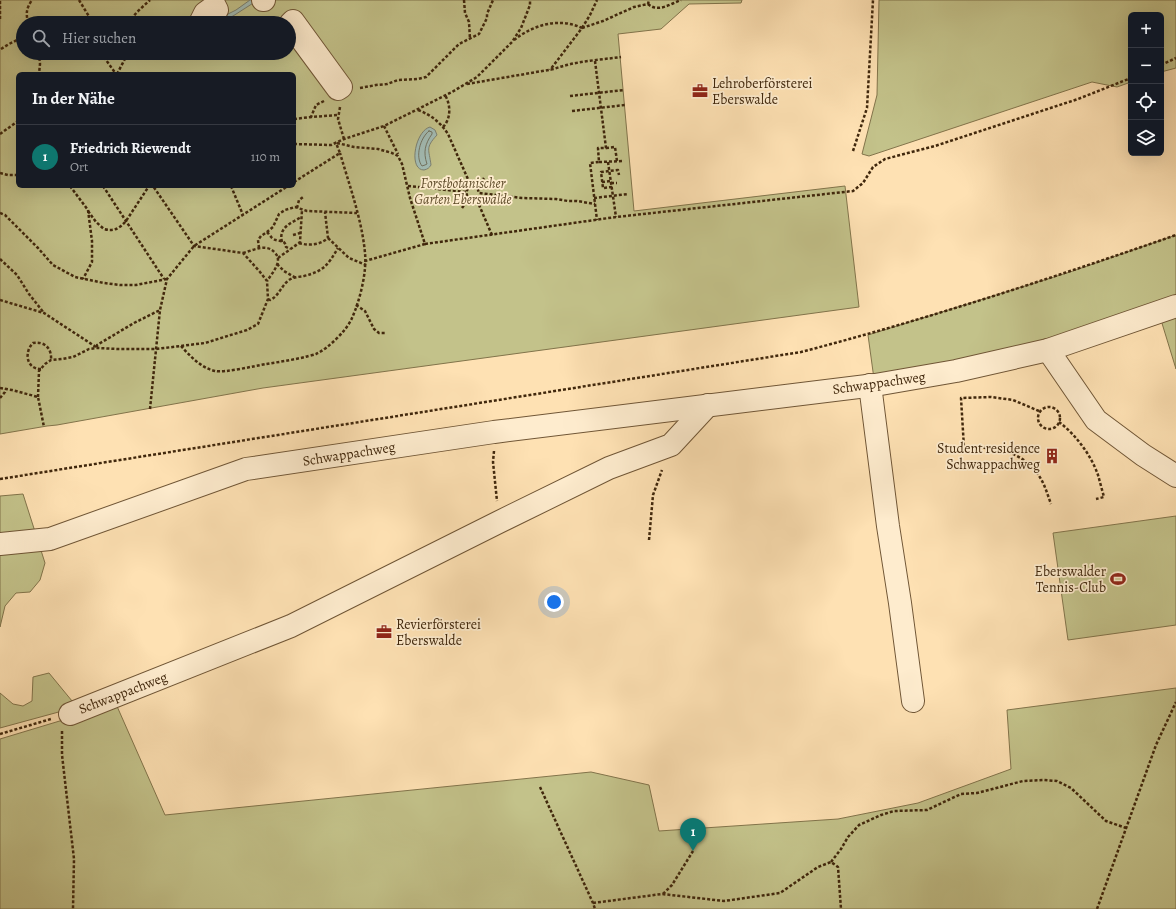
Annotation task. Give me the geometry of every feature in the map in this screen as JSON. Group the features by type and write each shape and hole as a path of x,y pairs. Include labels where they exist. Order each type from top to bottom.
{"street":[{"path":"203,16 215,6 217,10 207,16"},
{"name":"Schwappachweg","path":"0,544 50,539 246,469 494,432 870,385 956,371 1048,350 1176,306"},
{"path":"1048,350 1096,420 1143,455 1176,476"},
{"path":"870,385 913,701"},
{"name":"Schwappachweg","path":"65,718 291,626 609,468 671,445 708,405"}],"path":[{"path":"26,16 27,6 32,0"},
{"path":"79,0 89,16"},
{"path":"133,16 150,0"},
{"path":"464,0 465,13 469,22 470,39"},
{"path":"310,117 316,105 342,94 368,86 387,84 398,80 426,77 459,44 479,34 487,18 487,14 493,0"},
{"path":"512,42 521,28 530,5 530,0"},
{"path":"550,70 582,28 590,15 596,0"},
{"path":"648,4 649,0"},
{"path":"648,4 653,8 661,8 681,0"},
{"path":"853,151 867,108 873,0"},
{"path":"0,1 0,20"},
{"path":"296,144 331,145 344,139 384,126 418,110 477,77 512,42 523,34 544,24 569,24 582,28 603,21 634,7 648,4"},
{"path":"0,46 1,50 16,40"},
{"path":"465,84 621,57"},
{"path":"1164,64 1176,58"},
{"path":"40,60 40,72"},
{"path":"106,60 115,72"},
{"path":"117,72 124,60"},
{"path":"595,61 606,148"},
{"path":"365,261 425,244 616,217 853,191 863,183 873,167 885,159 935,146 1027,116 1078,99 1128,79"},
{"path":"570,96 624,90"},
{"path":"342,94 338,122 344,139"},
{"path":"443,127 449,120 448,100 445,95"},
{"path":"572,111 625,105"},
{"path":"418,110 432,116 448,134 471,186"},
{"path":"296,119 338,115"},
{"path":"0,134 16,122"},
{"path":"384,126 402,164 410,198 425,244"},
{"path":"336,143 354,147 378,149 398,156"},
{"path":"181,346 198,362 207,368 216,371 316,354 327,347 342,333 352,318 363,282 366,265 365,252 357,213 336,143"},
{"path":"599,162 598,148 615,147 617,161"},
{"path":"296,181 340,153"},
{"path":"597,220 590,164 624,160"},
{"path":"608,162 616,217"},
{"path":"612,187 603,188 601,172 618,170 619,175"},
{"path":"0,173 8,175 16,174"},
{"path":"477,187 484,178"},
{"path":"602,182 617,183"},
{"path":"408,186 466,192"},
{"path":"466,192 466,190 471,186 477,187"},
{"path":"469,198 476,198 479,196 477,187"},
{"path":"72,188 100,226 107,230 116,230 122,226 148,188"},
{"path":"104,188 166,279"},
{"path":"154,188 194,246 243,253 265,247 277,254 278,258"},
{"path":"232,188 243,215"},
{"path":"150,409 160,310 166,279 194,246 285,188"},
{"path":"466,192 467,197 469,198"},
{"path":"479,193 522,198 556,199 595,204"},
{"path":"594,198 628,194"},
{"path":"297,208 299,200 303,197"},
{"path":"462,208 469,198"},
{"path":"476,198 492,235"},
{"path":"259,248 258,240 273,227 279,214 292,208 307,211 357,213"},
{"path":"83,279 93,258 88,210"},
{"path":"299,243 302,210"},
{"path":"325,212 328,238 349,258 366,265"},
{"path":"0,213 5,215 53,265 64,272 83,279 120,285 136,285 166,279"},
{"path":"282,242 281,234 285,227 301,217"},
{"path":"267,232 273,239 282,242 288,247"},
{"path":"293,234 300,233"},
{"path":"0,479 801,352 868,335 1070,272 1176,235"},
{"path":"44,427 38,397 39,371 51,360 73,357 89,349 96,348 156,349 205,343 247,330 258,324 268,299 267,281 277,264 278,258 288,247 299,243 308,245 320,243 328,238"},
{"path":"268,299 270,300 275,297 289,280 322,270 329,263 338,248"},
{"path":"243,253 267,281"},
{"path":"0,259 18,275 28,294 44,314"},
{"path":"277,264 284,271 296,278"},
{"path":"0,300 44,314 96,348"},
{"path":"356,305 365,310 374,329 379,333 386,333"},
{"path":"96,348 97,345 134,323 160,310"},
{"path":"41,369 31,366 28,361 30,345 35,343 46,345 50,350 51,360"},
{"path":"0,388 38,397"},
{"path":"0,398 6,389"},
{"path":"1040,411 1012,400 992,397 961,398 964,448 995,448 1008,452 1023,460 1038,473 1051,504"},
{"path":"1049,406 1055,408 1060,414 1059,422 1054,428 1047,429 1040,425 1038,418 1040,411 1049,406"},
{"path":"1059,422 1069,430 1079,442 1090,458 1098,474 1104,497 1096,498"},
{"path":"494,432 493,462 499,522"},
{"path":"1097,909 1156,745 1176,702"},
{"path":"0,734 65,718 62,729 62,755 74,859 73,909"},
{"path":"593,903 662,894 724,901 780,893 818,867 831,862 848,837 859,825 881,815 894,812 927,810 962,794 977,793 1023,781 1057,781 1071,788 1106,821 1126,828"},
{"path":"540,787 595,909"},
{"path":"662,894 672,885 693,851"},
{"path":"831,862 838,867 841,909"}],"green space":[{"name":"Forstbotanischer Garten Eberswalde","path":"0,0 742,0 741,3 689,4 661,29 618,34 634,211 845,186 859,307 263,388 0,434"},
{"path":"879,0 1176,0 1176,68 1164,71 1164,12 1128,12 1128,83 1117,87 1092,82 869,156 862,154 877,95"},
{"path":"1176,235 1176,300 1093,330 874,379 868,335 1070,272"},
{"path":"1176,314 1176,369 1161,320"},
{"path":"23,494 45,563 40,580 30,592 16,593 5,606 0,627 0,496"},
{"name":"Eberswalder Tennis-Club","path":"1176,516 1176,625 1068,640 1053,533"},
{"path":"49,673 77,707 0,728 0,693 13,704 23,706 32,701 33,677"},
{"path":"1176,688 1176,909 0,909 0,739 116,704 165,815 591,772 649,785 659,831 838,819 918,803 1011,769 1007,710"}],"water":[{"path":"250,0 258,0 233,16 224,16"},
{"path":"430,127 435,130 437,135 429,146 431,165 424,170 419,168 416,164 415,150 420,135"}],"place":[{"name":"Lehroberförsterei Eberswalde","path":"700,91"},
{"name":"Student residence Schwappachweg","path":"1052,456"},
{"name":"Eberswalder Tennis-Club","path":"1118,579"},
{"name":"Revierförsterei Eberswalde","path":"384,632"},
{"name":"Friedrich Riewendt","path":"693,851"}]}
